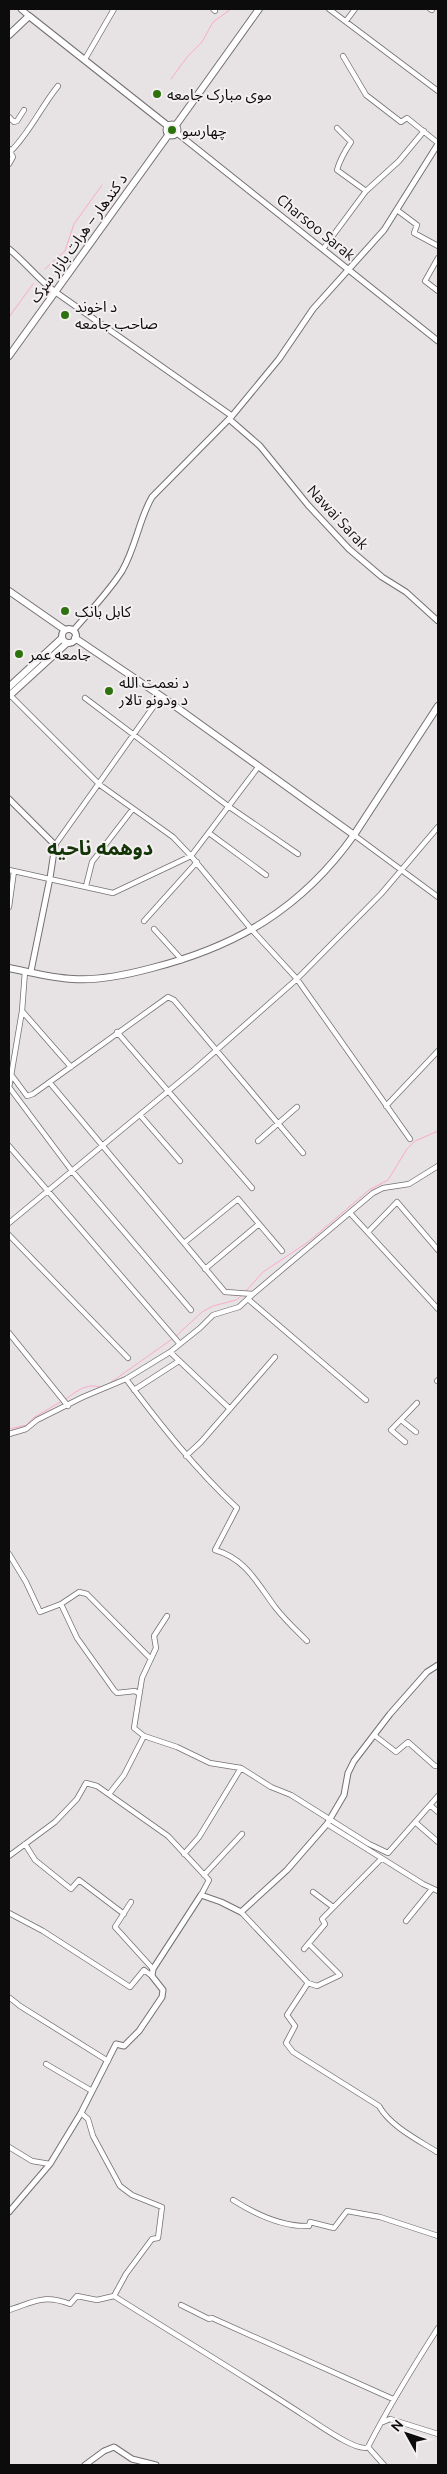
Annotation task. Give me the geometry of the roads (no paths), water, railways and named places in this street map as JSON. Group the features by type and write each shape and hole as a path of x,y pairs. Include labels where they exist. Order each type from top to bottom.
{"main road":[{"path":"9,34 29,16 168,126 169,134 173,135 177,133 176,125 259,9"},
{"path":"168,126 176,125"},
{"name":"د کندهار – هرات بازار سړک","path":"9,356 169,134"},
{"path":"9,591 65,630 74,634 354,835"},
{"path":"9,695 64,641 65,630"},
{"path":"64,641 71,643 74,634"},
{"path":"9,687 64,641"},
{"path":"9,968 73,980 119,976 207,952 252,930 311,885 336,860 438,706"}],"street":[{"path":"21,9 29,16"},
{"path":"85,59 114,9"},
{"path":"329,9 438,91"},
{"path":"346,21 355,9"},
{"path":"74,634 121,572 137,540 146,507 152,497 230,418 279,359 313,309 384,230 438,144 407,118 401,122 366,95 343,56"},
{"path":"9,164 13,158 10,150 27,133 41,109 58,86"},
{"path":"9,117 14,122 17,121 24,110"},
{"path":"337,128 351,142 343,153 343,159 336,170 366,191"},
{"path":"323,249 366,191 399,161 424,131"},
{"name":"Charsoo Sarak","path":"177,133 438,341"},
{"path":"397,210 417,225 414,233 438,246"},
{"name":"Nawai Sarak","path":"9,249 28,265 35,277 230,418 260,446 308,505 349,549 370,568 406,592 438,621"},
{"path":"438,258 425,281 438,291"},
{"path":"9,695 100,785 132,810 173,837 191,856 252,930 297,979 410,1139"},
{"path":"161,696 100,785 55,844 50,878 28,971 9,1086 72,1171 192,1310"},
{"path":"85,698 228,806 298,854"},
{"path":"9,907 11,870 113,893 191,856 259,766"},
{"path":"9,799 55,844"},
{"path":"86,886 92,862 132,810"},
{"path":"9,1222 168,1092 297,979 341,937 438,827"},
{"path":"210,833 266,875"},
{"path":"354,835 438,897"},
{"path":"144,921 196,862"},
{"path":"154,930 182,960"},
{"path":"10,1073 27,1096 50,1082 168,997 174,1000 303,1153"},
{"path":"22,1011 71,1067"},
{"path":"117,1032 252,1188"},
{"path":"386,1106 438,1051"},
{"path":"50,1082 225,1292 252,1294"},
{"path":"258,1141 297,1107"},
{"path":"140,1114 180,1161"},
{"path":"9,1146 179,1343"},
{"path":"9,1434 26,1429 65,1402 83,1397 126,1379 170,1352 213,1315 239,1307 252,1294 350,1213 383,1188 410,1184 438,1166"},
{"path":"184,1243 238,1199 282,1251"},
{"path":"368,1232 397,1202 438,1250"},
{"path":"350,1213 438,1309"},
{"path":"205,1269 259,1224"},
{"path":"9,1235 128,1358"},
{"path":"248,1300 366,1400"},
{"path":"9,1334 65,1402"},
{"path":"170,1352 230,1409"},
{"path":"186,1456 276,1357"},
{"path":"134,1390 179,1361"},
{"path":"126,1379 210,1484 237,1508 215,1550 236,1558 245,1566 286,1620 307,1641"},
{"path":"404,1442 391,1431 417,1402"},
{"path":"401,1420 416,1432"},
{"path":"9,1554 26,1582 40,1612 61,1604 80,1592 87,1594 151,1659"},
{"path":"61,1604 77,1638 114,1690 117,1693 135,1691 138,1693"},
{"path":"167,1616 154,1636 156,1648 142,1678 138,1693 134,1728 144,1736 177,1747 210,1763 241,1768 271,1787 291,1795 381,1859 438,1891"},
{"path":"241,1912 287,1870 329,1822 344,1796 348,1773 354,1761 427,1672 438,1665"},
{"path":"374,1735 397,1752 408,1742 435,1766 438,1766"},
{"path":"110,1794 124,1775 144,1736"},
{"path":"184,1854 198,1837 241,1768"},
{"path":"9,1856 36,1838 68,1810 86,1783 97,1786 110,1794 168,1836 209,1880 153,1969 152,1976"},
{"path":"329,1822 388,1853 438,1796"},
{"path":"430,1805 438,1812"},
{"path":"415,1822 438,1842"},
{"path":"204,1875 242,1834"},
{"path":"25,1844 35,1860 71,1889 79,1880 124,1914"},
{"path":"304,1949 325,1924 322,1918 381,1859"},
{"path":"406,1921 432,1889"},
{"path":"313,1892 333,1907"},
{"path":"201,1895 241,1912 308,1983 317,1986 340,1975 309,1944"},
{"path":"131,1902 115,1927 153,1969"},
{"path":"9,1913 43,1931 130,1987 144,1970 152,1976 163,1990 162,1997 139,2031 124,2046 116,2044 81,2113 50,2164 9,2212"},
{"path":"308,1983 287,2015 295,2026 286,2043 293,2052 379,2106 383,2114 411,2136 437,2152"},
{"path":"10,1998 108,2061"},
{"path":"46,2064 92,2091"},
{"path":"81,2113 88,2119 93,2136 120,2186 132,2196 162,2207 158,2238 152,2239 142,2252 114,2296"},
{"path":"9,2147 32,2160 50,2164"},
{"path":"233,2200 258,2216 288,2224 308,2226 310,2222 334,2228 347,2211 380,2217 438,2236"},
{"path":"9,2310 44,2298 53,2298 70,2304 77,2296 97,2300 114,2296 323,2428 359,2448 368,2447"},
{"path":"181,2304 208,2319 212,2318 393,2399"},
{"path":"368,2447 384,2422 393,2399 438,2328"},
{"path":"384,2422 390,2419 438,2434"},
{"path":"84,2465 104,2451 114,2447 132,2459 156,2465"},
{"path":"368,2447 384,2465"}],"waterway":[{"path":"171,79 187,57 202,42 213,22 231,9"},
{"path":"45,269 65,251 74,224 102,185"},
{"path":"9,317 33,284"},
{"path":"246,1291 263,1272 308,1242 369,1190 388,1180 407,1149 415,1141 438,1131"},
{"path":"110,1383 175,1337 202,1312 213,1306 236,1300 244,1294"},
{"path":"66,1399 86,1387 100,1387"},
{"path":"9,1429 27,1425 33,1418 62,1401"}],"place":[{"name":"موی مبارک جامعه","path":"157,94"},
{"name":"چهارسو","path":"172,130"},
{"name":"د اخوند صاحب جامعه","path":"65,315"},
{"name":"کابل بانک","path":"65,611"},
{"name":"جامعه عمر","path":"19,654"},
{"name":"د نعمت الله د ودونو تالار","path":"109,691"}],"district":[{"name":"دوهمه ناحیه","path":"100,847"}]}
